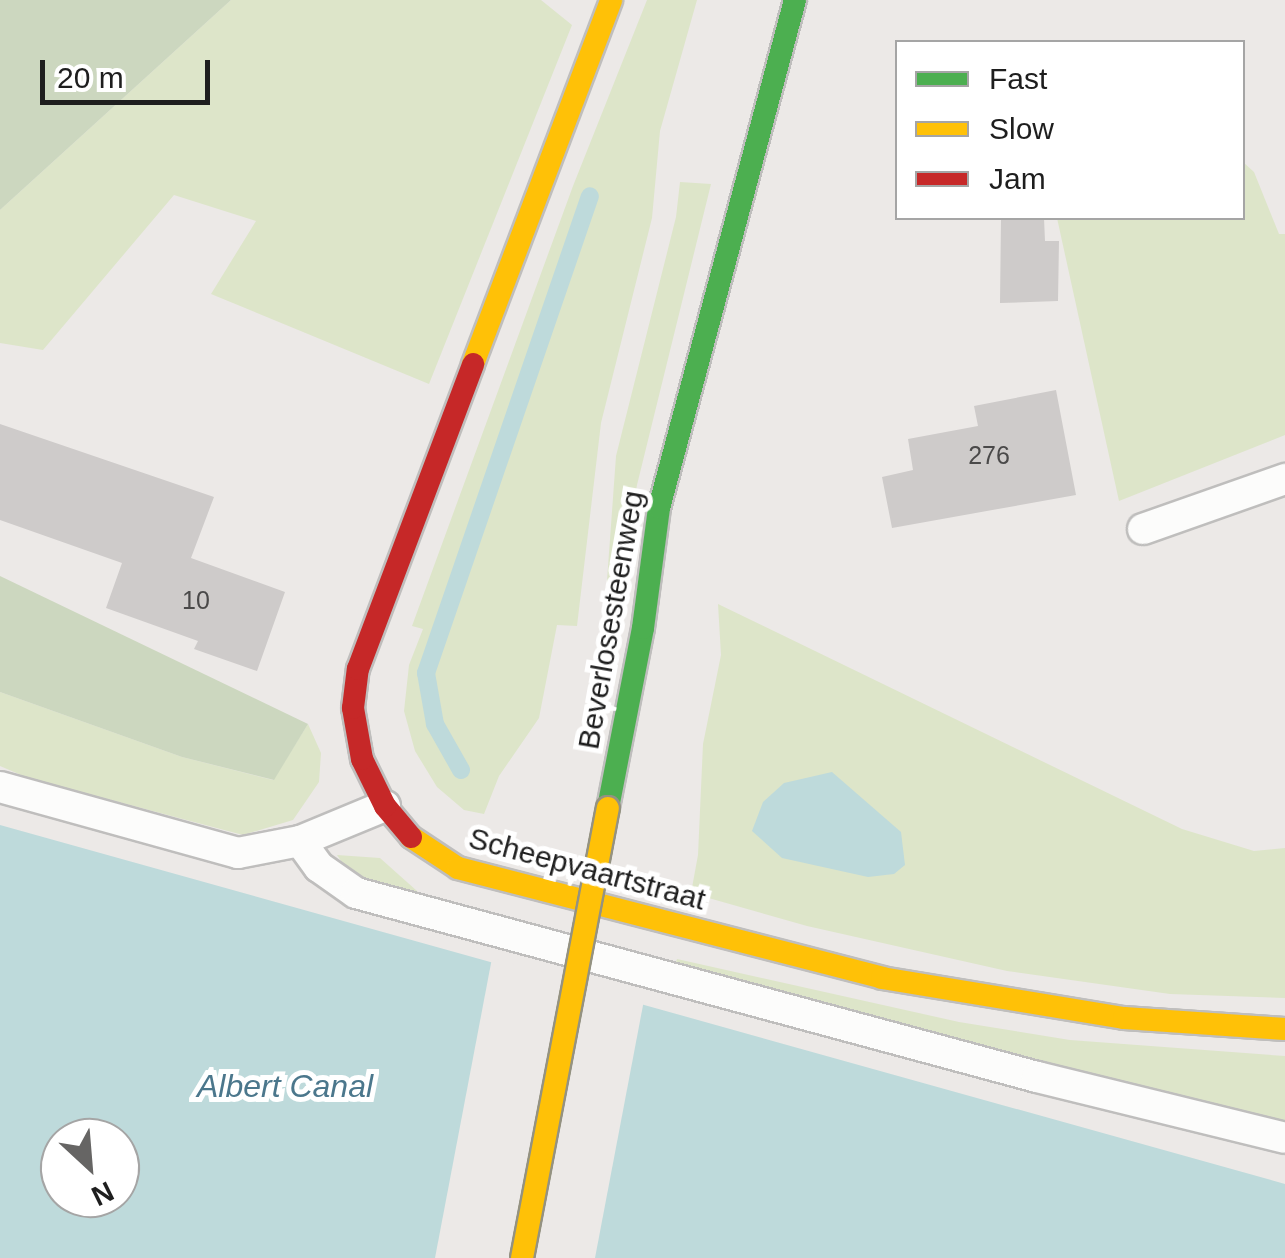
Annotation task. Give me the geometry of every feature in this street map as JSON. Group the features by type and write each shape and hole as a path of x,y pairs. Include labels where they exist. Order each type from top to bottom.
{"street":[{"name":"Scheepvaartstraat","path":"611,0 358,669 353,708 362,759 386,806 417,844 458,868 882,978 1124,1018 1285,1029"},
{"name":"Beverlosesteenweg","path":"522,1258 643,628 658,508 795,0"}],"lane":[{"path":"1143,530 1285,478"},
{"path":"0,787 238,853 300,841 386,806"},
{"path":"300,841 320,867 356,894 1036,1077 1285,1138"}],"green space":[{"path":"0,0 231,0 0,210"},
{"path":"231,0 541,0 572,25 429,384 211,294 256,221 174,195 43,350 0,343 0,210"},
{"path":"647,0 697,0 660,131 652,218 601,423 577,626 557,625 539,718 499,776 484,814 464,810 437,787 415,751 404,711 409,665 423,629 412,626 573,186"},
{"path":"1245,164 1254,172 1279,234 1285,234 1285,435 1119,501 1057,220 1245,220"},
{"path":"680,182 711,184 637,485 610,639 603,636 616,456 676,217"},
{"path":"0,576 308,724 274,780 182,757 0,692"},
{"path":"718,604 1182,829 1254,851 1285,848 1285,998 1170,994 1007,971 807,926 691,893 698,855 703,744 721,655"},
{"path":"0,692 182,757 273,780 308,724 321,753 319,782 293,820 243,835 28,778 0,766"},
{"path":"337,855 380,858 426,899 354,880"},
{"path":"677,959 959,1022 1070,1040 1285,1056 1285,1126 675,965"}],"water":[{"path":"832,772 901,832 905,865 894,874 868,877 782,858 752,831 763,802 784,783"},
{"name":"Albert Canal","path":"0,825 1285,1184 1285,1258 0,1258"}],"pier":[{"path":"492,958 644,1000 595,1258 435,1258"}],"building":[{"path":"1001,220 1044,220 1045,241 1059,241 1058,301 1000,303"},
{"path":"1056,390 1076,495 892,528 882,477 913,470 908,439 978,426 974,406"},
{"path":"0,424 214,497 191,558 285,592 257,671 194,649 198,641 106,608 122,563 0,520"}],"waterway":[{"path":"461,770 435,724 426,673 590,196"}],"traffic: fast":[{"path":"608,808 643,628 659,508 795,0"}],"traffic: slow":[{"path":"473,364 611,0"},
{"path":"522,1258 608,808"},
{"path":"411,837 458,868 882,978 1124,1018 1285,1029"}],"traffic: jam":[{"path":"411,837 385,806 362,759 353,708 358,669 473,364"}]}
